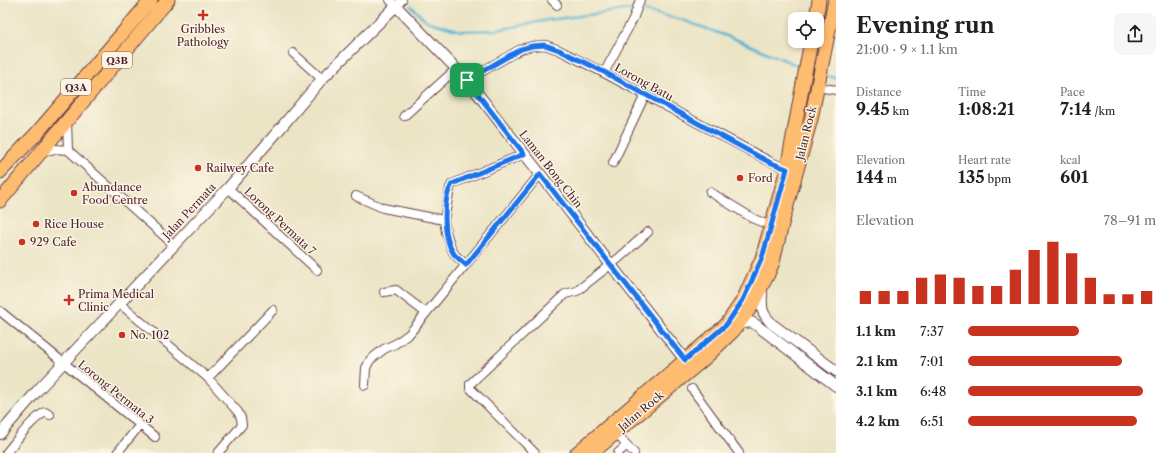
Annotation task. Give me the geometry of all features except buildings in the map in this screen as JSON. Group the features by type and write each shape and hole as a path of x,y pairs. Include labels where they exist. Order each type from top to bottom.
{"main road":[{"name":"Q3A","path":"0,172 41,129 151,0"},
{"name":"Q3B","path":"0,202 40,152 168,0"},
{"path":"817,12 819,0"},
{"name":"Jalan Rock","path":"592,453 615,432 705,358 733,331 752,306 773,262 811,119 835,0"},
{"name":"Jalan Rock","path":"578,453 726,325 743,300 762,258 787,169 810,48"}],"street":[{"name":"Laman Bong Chin","path":"396,2 467,80 685,360"},
{"name":"Jalan Permata","path":"0,434 37,391 228,188 322,79 396,2"},
{"path":"604,72 634,19 639,3"},
{"name":"Lorong Batu","path":"467,80 521,49 545,45 559,50 604,72 769,162 787,169"},
{"path":"293,53 322,79"},
{"path":"404,116 456,69"},
{"path":"818,84 836,90"},
{"path":"613,162 645,95"},
{"path":"67,120 68,150"},
{"path":"40,152 55,149 68,150 174,245"},
{"path":"466,265 455,255 446,232 444,220 447,197 452,184 524,154"},
{"path":"365,385 366,368 370,360 384,349 395,344 409,334 420,322 540,174"},
{"name":"Lorong Permata 7","path":"228,188 317,270"},
{"path":"710,192 754,219 771,226"},
{"path":"356,196 383,208 417,216 444,220"},
{"path":"535,453 470,388 470,384 565,294 577,292 611,265 648,232"},
{"path":"762,287 761,309 765,317 772,324 836,371"},
{"path":"384,292 396,290 426,313"},
{"path":"120,304 208,378 238,412 242,425 218,453"},
{"path":"208,378 273,310"},
{"name":"Lorong Permata 3","path":"0,312 155,437"},
{"path":"738,324 751,322 755,324 836,386"},
{"path":"692,389 739,453"},
{"path":"6,453 39,416 45,412 50,414"},
{"path":"117,453 140,425"},
{"path":"615,432 634,453"},
{"path":"618,453 627,445"}],"waterway":[{"path":"411,6 429,22 461,31 497,30 548,20 634,10"},
{"path":"639,10 682,20 735,39 801,67"},
{"path":"823,75 836,78"}],"place":[{"name":"Gribbles Pathology","path":"203,15"},
{"name":"Railwey Cafe","path":"198,168"},
{"name":"Ford","path":"740,178"},
{"name":"Abundance Food Centre","path":"74,193"},
{"name":"Rice House","path":"36,224"},
{"name":"929 Cafe","path":"22,242"},
{"name":"Prima Medical Clinic","path":"69,300"},
{"name":"No. 102","path":"122,335"}],"route":[{"path":"545,45 559,50 604,72 769,162 787,169 762,258 743,300 726,325 685,360 540,174 466,265 455,255 446,232 444,220 447,197 452,184 524,154 467,80 521,49 545,45"}]}
